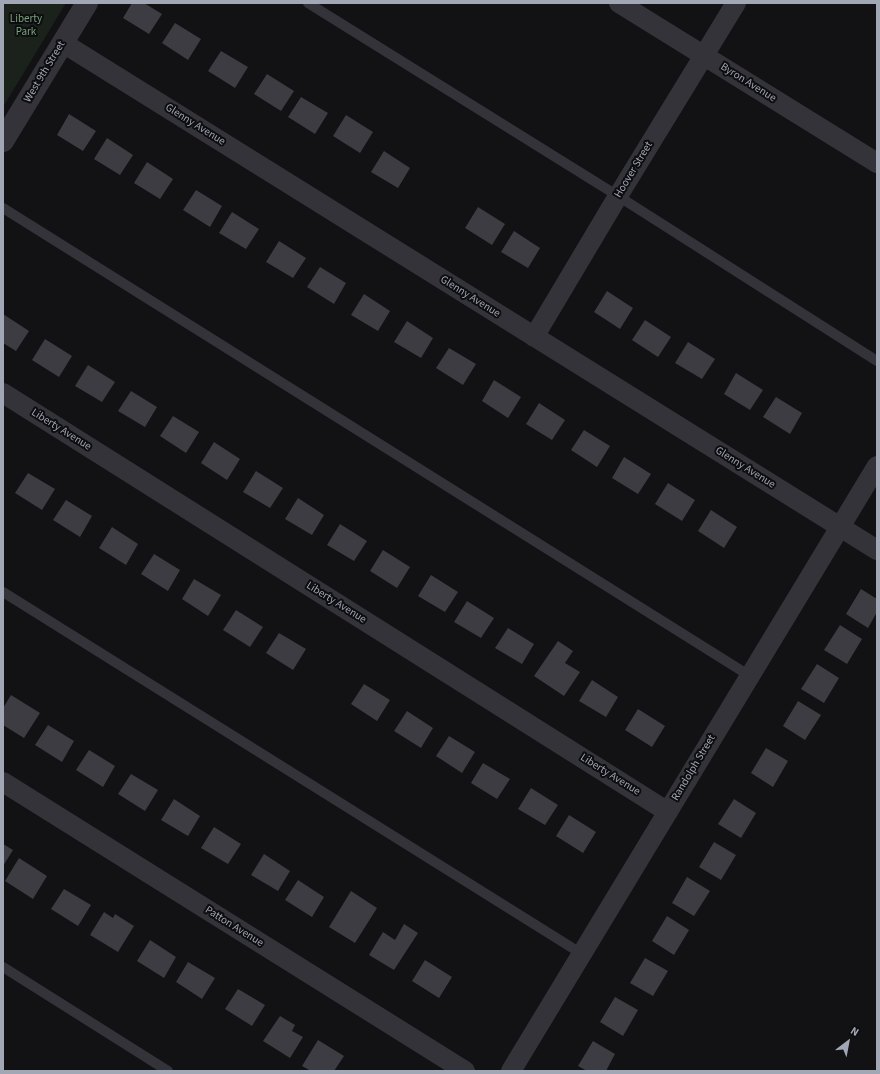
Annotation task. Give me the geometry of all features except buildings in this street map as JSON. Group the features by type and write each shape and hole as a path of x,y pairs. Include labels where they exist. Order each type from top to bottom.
{"street":[{"name":"West 9th Street","path":"3,141 87,3"},
{"name":"Byron Avenue","path":"619,3 877,163"},
{"name":"Hoover Street","path":"534,337 736,3"},
{"name":"Glenny Avenue","path":"63,43 877,550"},
{"name":"Liberty Avenue","path":"3,393 668,812"},
{"name":"Randolph Street","path":"511,1071 877,466"},
{"name":"Patton Avenue","path":"3,782 465,1071"}],"lane":[{"path":"308,3 618,196 877,361"},
{"path":"3,208 750,676"},
{"path":"3,592 582,954"},
{"path":"3,967 168,1071"}],"green space":[{"name":"Liberty Park","path":"3,3 66,3 3,107"}]}
